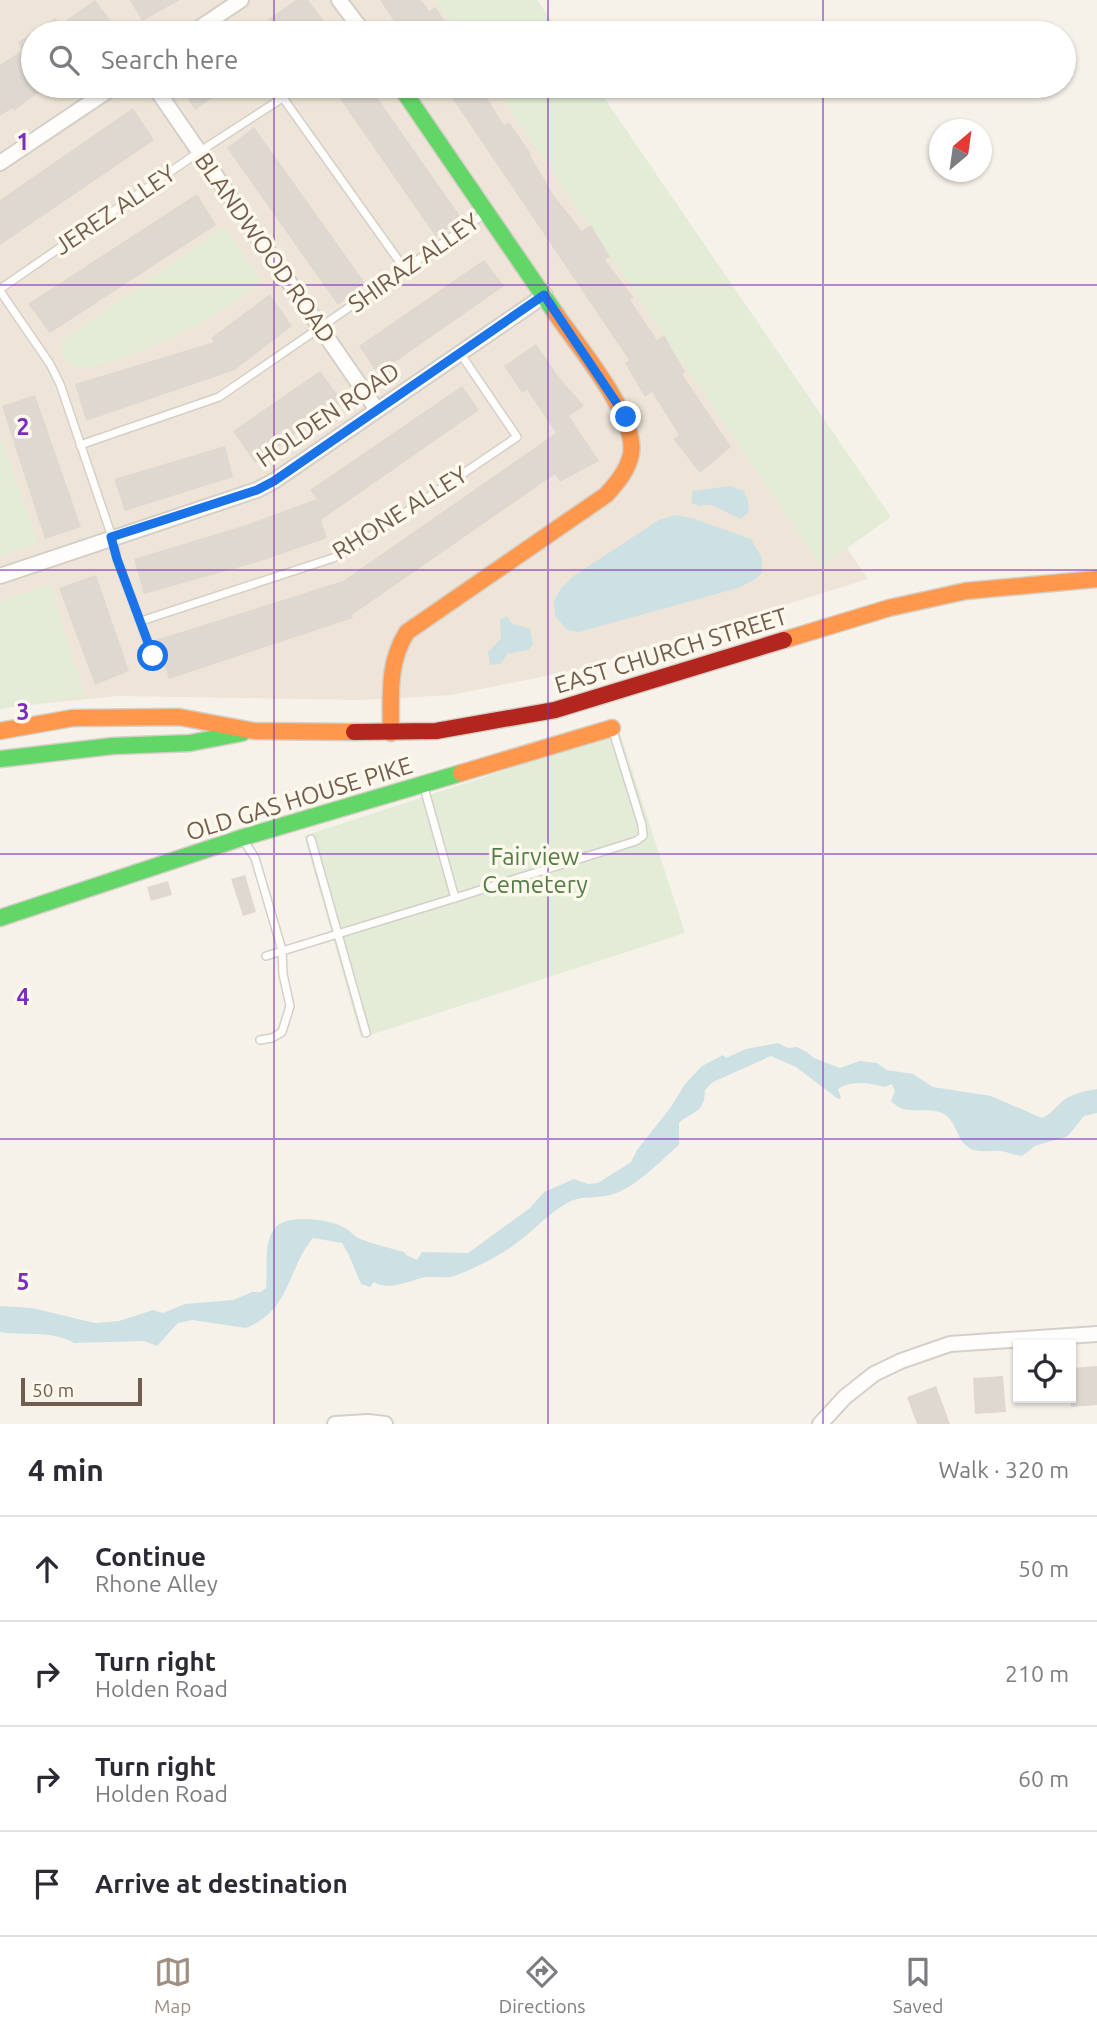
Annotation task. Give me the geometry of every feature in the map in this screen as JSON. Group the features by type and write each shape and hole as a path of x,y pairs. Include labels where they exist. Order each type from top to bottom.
{"street":[{"path":"210,21 241,0"},
{"path":"339,0 355,21"},
{"path":"0,163 97,98"},
{"name":"BLANDWOOD ROAD","path":"162,98 377,410"},
{"path":"391,733 393,658 398,644 407,632 606,495 629,468 632,449 631,432 626,417 408,98"},
{"name":"HOLDEN ROAD","path":"0,576 257,490 274,481 544,295"},
{"name":"EAST CHURCH STREET","path":"0,731 73,718 179,717 254,731 391,733 461,728 555,710 848,620 966,591 1097,579"},
{"name":"OLD GAS HOUSE PIKE","path":"0,918 241,838 612,727"},
{"name":"EAST CHURCH STREET","path":"0,759 113,746 190,743 254,731"},
{"path":"820,1424 845,1397 874,1374 901,1361 950,1344 1097,1334"},
{"path":"335,1424 384,1424"}],"lane":[{"name":"JEREZ ALLEY","path":"0,290 199,152 283,98"},
{"path":"283,98 404,268"},
{"name":"SHIRAZ ALLEY","path":"80,445 219,397 488,212"},
{"path":"0,290 50,364 60,384 117,559 153,656"},
{"name":"RHONE ALLEY","path":"141,621 333,558 349,550 517,437 460,353"},
{"path":"266,956 636,841 643,836 642,825 612,727"},
{"path":"423,784 455,898"},
{"path":"241,838 255,858 282,950 283,974 290,1006 282,1032 272,1038 260,1040"},
{"path":"311,839 366,1033"}],"shaded area":[{"path":"0,0 467,0 482,21 21,21 21,98 535,98 868,579 576,670 452,695 360,700 118,696 0,708"},
{"path":"730,486 744,491 747,499 748,513 740,519 712,505 701,507 691,503 693,491"},
{"path":"675,515 692,518 751,539 762,558 762,573 738,588 579,632 567,630 555,616 554,601 561,588 575,575 659,520"},
{"path":"507,616 514,624 530,629 533,645 528,650 507,654 501,664 490,665 488,652 501,638 500,620"},
{"path":"778,1043 788,1048 797,1047 814,1058 840,1068 860,1061 877,1063 887,1070 913,1074 933,1087 991,1096 1042,1118 1068,1098 1097,1089 1097,1113 1084,1116 1068,1136 1035,1146 1022,1156 1000,1151 976,1150 964,1143 950,1120 942,1113 909,1110 897,1106 891,1101 895,1091 892,1084 885,1087 849,1084 838,1089 841,1098 838,1099 796,1067 771,1056 713,1082 705,1090 700,1108 679,1123 679,1145 638,1181 610,1195 569,1202 521,1240 486,1262 457,1275 426,1277 391,1286 374,1282 370,1287 361,1284 342,1243 313,1238 272,1311 246,1328 192,1320 178,1323 157,1346 144,1341 74,1343 55,1336 0,1332 0,1306 32,1308 95,1323 119,1321 153,1310 163,1313 185,1304 233,1300 252,1292 261,1292 266,1288 268,1242 274,1229 280,1224 298,1219 330,1222 345,1228 360,1239 404,1252 417,1260 422,1252 468,1253 530,1208 544,1192 574,1179 588,1184 598,1183 631,1162 685,1084 702,1066 723,1055 726,1058 746,1049"}],"green space":[{"path":"436,0 537,0 552,21 450,21"},
{"path":"502,98 604,98 891,517 822,566"},
{"path":"225,227 261,281 246,293 181,333 109,362 76,368 62,356 63,341"},
{"path":"0,436 38,543 0,556"},
{"path":"50,585 84,696 0,709 0,602"},
{"name":"Fairview Cemetery","path":"620,733 685,933 361,1038 304,836"}],"building":[{"path":"95,0 111,21 66,21"},
{"path":"130,0 180,0 142,21"},
{"path":"296,0 308,0 324,21 266,21"},
{"path":"380,0 421,0 429,11 435,7 445,21 394,21"},
{"path":"21,51 21,98 30,98 14,111 12,108 0,116 0,65"},
{"path":"188,98 212,98 195,110"},
{"path":"339,98 377,98 462,219 436,237"},
{"path":"452,98 487,98 504,125 509,122 531,154 554,196 582,231 591,225 610,257 605,260 634,298 630,300 657,340 664,335 685,372 682,374 731,447 700,473 673,439 679,435 652,392 645,397 625,363 629,360"},
{"path":"133,108 154,140 0,245 0,200"},
{"path":"254,127 365,283 338,305 227,148"},
{"path":"197,194 216,225 50,333 28,304"},
{"path":"484,260 504,286 378,374 359,346"},
{"path":"270,294 292,326 235,370 86,421 75,384 214,342 211,338"},
{"path":"536,344 558,376 584,406 569,416 599,461 560,482 555,474 352,615 353,618 169,679 156,640 343,581 556,433 527,390 522,393 504,366"},
{"path":"320,371 342,401 255,463 233,431"},
{"path":"462,386 479,410 321,520 327,538 258,562 144,594 134,559 246,525 317,499 310,490"},
{"path":"35,395 81,527 45,539 2,406"},
{"path":"225,446 233,477 125,511 114,479"},
{"path":"96,575 129,671 95,685 59,588"},
{"path":"245,875 256,912 243,916 231,879"},
{"path":"168,881 172,895 151,901 147,887"},
{"path":"1097,1366 1097,1405 1071,1407 1071,1403 1076,1403 1076,1368"},
{"path":"1003,1376 1006,1412 975,1414 973,1378"},
{"path":"936,1386 950,1424 917,1424 907,1397"}],"traffic: fast":[{"path":"408,98 556,314"},
{"path":"0,759 113,746 190,743 242,733"},
{"path":"0,918 241,838 461,773"}],"traffic: slow":[{"path":"391,733 393,668 407,632 606,495 627,465 631,454 631,439 625,421 604,382 556,314"},
{"path":"784,640 889,608 966,591 1097,579"},
{"path":"0,731 73,718 179,717 254,731 354,732"},
{"path":"461,773 612,728"}],"traffic: jam":[{"path":"354,732 436,731 555,710 784,640"}],"route":[{"path":"153,656 111,537 257,490 274,481 544,295 626,417"}]}
